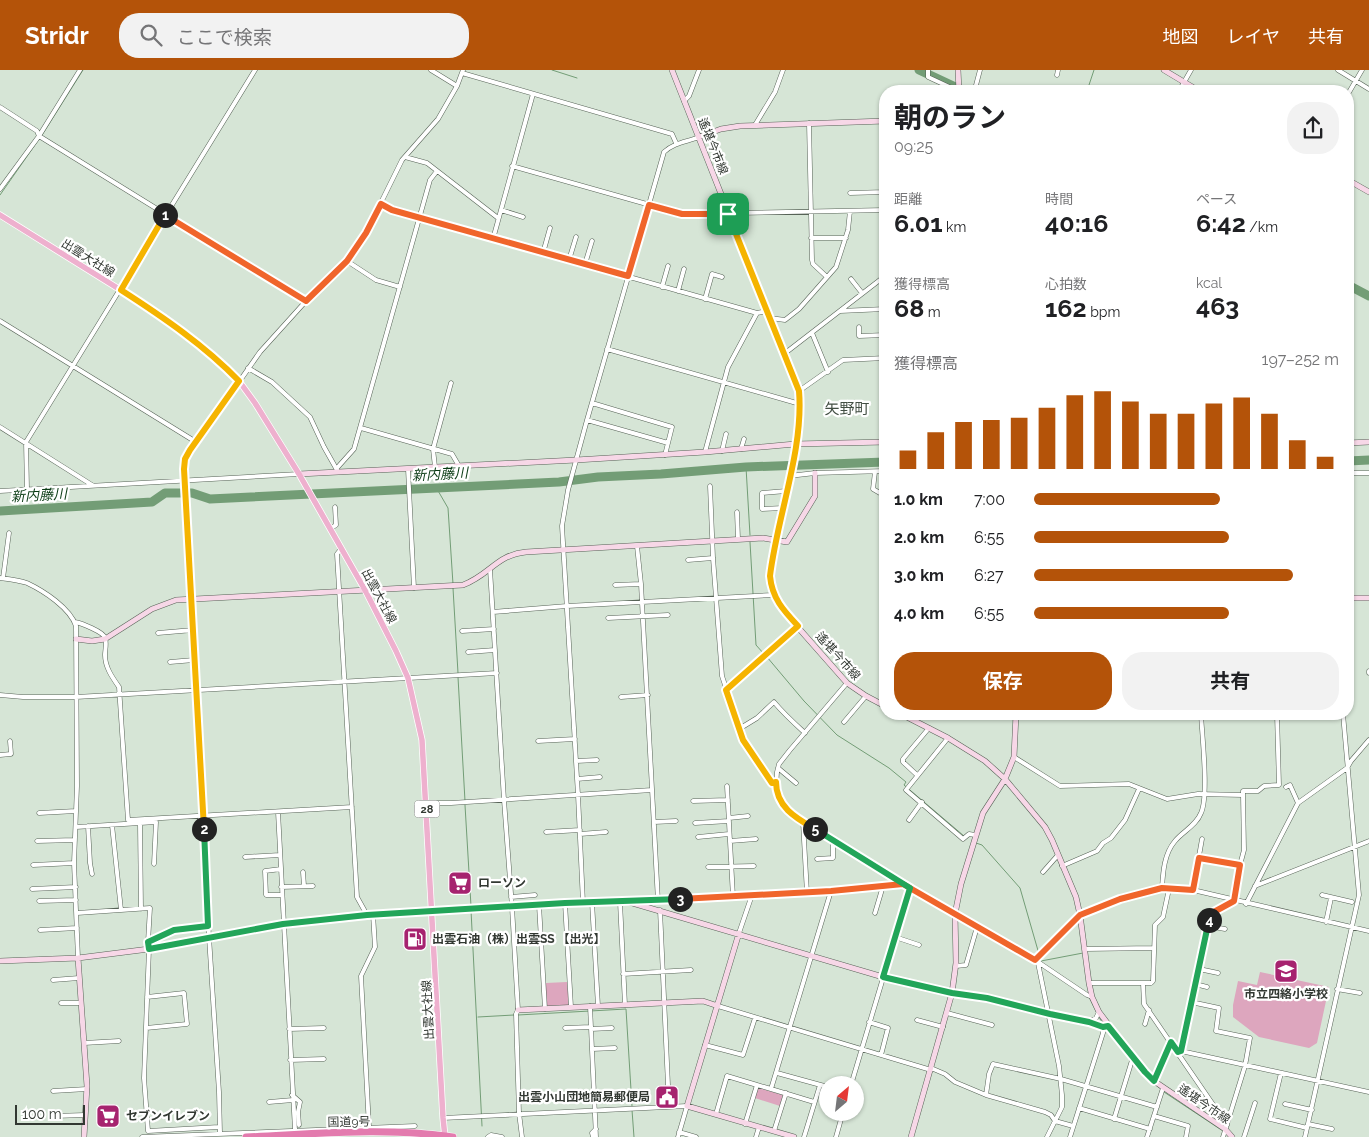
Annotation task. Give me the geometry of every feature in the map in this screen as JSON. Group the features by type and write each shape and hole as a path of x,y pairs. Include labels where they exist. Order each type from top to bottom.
{"highway":[{"name":"国道9号","path":"246,1137 286,1133 352,1132 448,1137"}],"main road":[{"name":"出雲大社線","path":"0,215 164,317 200,345 239,381 255,403 300,476 365,590 396,651 408,678 422,740 443,1118 448,1137"}],"street":[{"path":"0,189 39,136 80,70"},
{"path":"28,489 26,442 255,70"},
{"path":"430,70 457,86"},
{"name":"遙堪今市線","path":"672,70 799,391 800,404 795,446 770,576 773,595 780,607 847,684 879,703"},
{"path":"684,101 689,96 699,70"},
{"path":"755,125 775,92 783,70"},
{"path":"928,70 928,77 946,85"},
{"path":"958,70 959,85"},
{"path":"976,85 980,70"},
{"path":"1164,70 1190,85"},
{"path":"1183,85 1191,70"},
{"path":"1338,70 1369,89"},
{"path":"1353,85 1362,70"},
{"path":"220,1133 219,1083 208,926 204,816 184,482 185,459 260,352 306,301 347,261 366,233 402,160 438,119 457,86 462,71 533,94 672,134 676,143"},
{"path":"493,239 533,94"},
{"path":"0,107 37,131 39,136 306,301"},
{"path":"583,903 562,526 568,490 587,420 664,152 676,143 690,141 721,129 755,125 879,121"},
{"path":"809,123 812,260 813,264 827,277"},
{"path":"405,156 427,164 498,218"},
{"path":"512,166 682,214 879,210"},
{"path":"337,470 354,449 430,180 437,171"},
{"path":"1354,183 1369,192"},
{"path":"850,193 879,192"},
{"path":"381,204 392,210 705,299 757,313 767,311"},
{"path":"500,210 523,217"},
{"path":"770,318 785,320 799,309 836,267 848,230 850,211"},
{"path":"543,253 550,228"},
{"path":"569,260 576,237"},
{"path":"811,238 846,238"},
{"path":"585,264 592,241"},
{"path":"347,261 376,280 400,286"},
{"path":"662,287 668,266"},
{"path":"678,291 684,269"},
{"path":"705,299 712,274 722,277"},
{"path":"851,279 862,293"},
{"path":"784,354 879,280"},
{"path":"840,311 879,309"},
{"path":"705,452 728,367 757,313"},
{"path":"0,321 196,442"},
{"path":"859,327 859,336 879,335"},
{"path":"812,333 828,372"},
{"path":"607,349 800,404"},
{"path":"799,391 844,360 879,358"},
{"path":"248,368 272,382 310,417 337,470"},
{"path":"435,467 433,449 451,383"},
{"path":"592,403 672,427 665,455"},
{"path":"587,420 668,443"},
{"path":"0,427 92,485"},
{"path":"360,428 452,454 459,466"},
{"path":"722,451 726,434"},
{"path":"741,449 744,439"},
{"path":"0,491 300,476 337,470 576,462 741,449 879,442"},
{"path":"1354,443 1369,442"},
{"path":"408,469 414,588"},
{"path":"875,472 873,489 879,492"},
{"path":"790,475 879,472"},
{"path":"76,639 92,641 106,639 158,606 176,600 340,590 453,586 472,582 499,561 516,553 712,540 763,538 787,542 815,496 815,473"},
{"path":"1354,473 1369,473"},
{"path":"710,486 713,558 722,676 743,740 772,783 776,782"},
{"path":"783,508 762,509 762,493 786,491"},
{"path":"330,529 336,525 335,507"},
{"path":"737,512 738,539"},
{"path":"9,533 2,578 25,582 39,590 64,609 75,622 76,827 74,863 79,978 87,1089 84,1137"},
{"path":"637,546 642,584 658,900"},
{"path":"341,549 337,554 357,897 370,914 375,947 361,976 369,1127"},
{"path":"688,560 713,558"},
{"path":"490,569 518,1010 516,1014 522,1137"},
{"path":"615,585 642,584"},
{"path":"493,612 567,606 773,595"},
{"path":"1354,598 1369,598"},
{"path":"608,618 668,615"},
{"path":"75,622 80,622 102,634 106,639 104,657 106,665 120,694 128,820 155,820 352,807"},
{"path":"726,690 798,626"},
{"path":"462,631 494,629"},
{"path":"158,633 193,630"},
{"path":"468,652 496,650"},
{"path":"170,662 194,660"},
{"path":"0,695 76,697 497,673"},
{"path":"847,684 790,750 778,768 776,782 780,802 789,813 803,822 903,884 1037,961 1092,997"},
{"path":"621,697 648,695"},
{"path":"844,722 866,696"},
{"path":"739,729 757,718 774,702 804,733"},
{"name":"遙堪今市線","path":"913,720 948,738 985,761 1005,778 1045,827 1076,897 1092,997 1106,1026 1154,1081 1226,1127 1232,1137"},
{"path":"911,1137 952,993 956,966 955,914 961,884 983,814 1005,778 1014,757 1016,720"},
{"path":"1162,888 1163,871 1167,855 1174,841 1194,824 1202,813 1205,794 1201,720"},
{"path":"1234,901 1244,850 1243,791 1258,791 1264,786 1279,785 1277,720"},
{"path":"1305,1137 1350,927 1359,894 1343,720"},
{"path":"917,775 903,762 903,759 929,728"},
{"path":"538,741 575,738"},
{"path":"948,738 906,790 963,839 969,834 975,835"},
{"path":"1246,904 1298,803 1347,768 1369,740"},
{"path":"0,755 11,754 10,741"},
{"path":"1014,757 1060,786 1129,784 1168,799 1205,794 1244,795"},
{"path":"576,761 597,760"},
{"path":"778,768 796,782"},
{"path":"577,779 600,777"},
{"path":"1286,787 1290,785 1298,803"},
{"path":"727,786 733,897"},
{"path":"1062,866 1097,851 1103,843 1111,838 1125,820 1139,788"},
{"path":"427,803 652,790"},
{"path":"693,801 728,800"},
{"path":"909,820 922,802"},
{"path":"39,813 76,811"},
{"path":"278,812 295,1130"},
{"path":"695,823 748,816"},
{"path":"76,827 140,824 155,820"},
{"path":"154,864 155,820"},
{"path":"654,822 676,821"},
{"path":"803,822 808,892"},
{"path":"140,824 140,909"},
{"path":"112,825 121,910"},
{"path":"88,826 92,874"},
{"path":"546,832 606,832"},
{"path":"698,837 730,834"},
{"path":"730,841 756,839"},
{"path":"1193,890 1202,839"},
{"path":"37,841 75,840"},
{"path":"817,859 833,858 833,840"},
{"path":"1255,886 1369,842"},
{"path":"245,857 280,855"},
{"path":"1043,872 1058,855"},
{"path":"1199,858 1240,865"},
{"path":"33,865 74,863"},
{"path":"708,867 754,866"},
{"path":"280,869 265,871 266,895 282,895"},
{"path":"303,872 304,886"},
{"path":"0,961 78,958 149,949 283,924 370,914 565,903 733,897 903,884"},
{"path":"281,887 312,886"},
{"path":"875,913 882,886"},
{"path":"32,889 76,887"},
{"path":"853,1076 910,888"},
{"path":"1037,961 1080,915 1120,899 1162,888 1193,890 1246,904 1369,931"},
{"path":"1089,983 1151,983 1153,981 1155,925 1163,917 1169,889"},
{"path":"772,1089 831,891"},
{"path":"511,897 535,895"},
{"path":"696,1137 678,1134 752,895"},
{"path":"1322,895 1352,902"},
{"path":"1326,922 1331,898"},
{"path":"39,901 76,900"},
{"path":"1180,1052 1212,913 1234,901"},
{"path":"592,902 598,1006"},
{"path":"620,902 625,1005"},
{"path":"629,902 883,977 952,993 987,998 1106,1026 1070,1137"},
{"path":"565,903 571,1007"},
{"path":"539,905 545,1009"},
{"path":"77,913 150,908 144,1078 148,1131 220,1127"},
{"path":"660,910 663,1003 670,1106"},
{"path":"148,942 174,930 208,926"},
{"path":"1208,926 1225,929"},
{"path":"956,966 966,965 977,927"},
{"path":"40,930 77,928"},
{"path":"895,937 919,945"},
{"path":"1085,949 1154,948"},
{"path":"1037,961 1050,1014 1061,1078 1062,1107 1047,1137"},
{"path":"1199,969 1218,973"},
{"path":"623,974 691,970"},
{"path":"53,980 79,978"},
{"path":"1143,983 1144,1004 1180,1052 1226,1127"},
{"path":"1195,984 1207,987"},
{"path":"1337,989 1360,994"},
{"path":"146,1028 188,1024 184,993 147,997"},
{"path":"518,1010 703,1001 754,1018 931,1069 986,1095 1046,1112 1055,1121 1073,1126"},
{"path":"61,1004 81,1002"},
{"path":"1192,1002 1220,1008 1216,1031 1250,1038 1245,1066 1224,1137"},
{"path":"590,1006 596,1129 594,1137"},
{"path":"1145,1024 1148,1010"},
{"path":"1089,1022 1096,1018 1099,1012"},
{"path":"947,1013 992,1025"},
{"path":"706,1045 743,1055 754,1018"},
{"path":"917,1020 943,1027"},
{"path":"869,1022 888,1028 881,1055"},
{"path":"289,1029 324,1028"},
{"path":"565,1028 612,1028"},
{"path":"84,1043 118,1041"},
{"path":"1154,1081 1171,1042"},
{"path":"592,1049 615,1048"},
{"path":"1180,1052 1369,1092"},
{"path":"1114,1119 1133,1057"},
{"path":"290,1060 324,1058"},
{"path":"986,1095 989,1074 994,1064 1061,1078 1157,1107"},
{"path":"777,1073 819,1085"},
{"path":"1281,1073 1270,1119 1332,1129"},
{"path":"716,1114 727,1076 814,1102"},
{"path":"746,1124 758,1085"},
{"path":"804,1137 819,1088"},
{"path":"1148,1137 1163,1088"},
{"path":"53,1091 87,1089"},
{"path":"774,1131 786,1094"},
{"path":"269,1102 292,1098 300,1102 298,1112 299,1125"},
{"path":"1244,1137 1255,1102"},
{"path":"1285,1104 1312,1110"},
{"path":"443,1118 687,1106 794,1137"},
{"path":"1079,1108 1150,1129"},
{"path":"54,1116 85,1115"},
{"path":"1154,1116 1188,1126 1186,1137"},
{"path":"836,1137 840,1121"},
{"path":"142,1137 220,1133 286,1133 295,1130 414,1126"},
{"path":"384,1127 392,1133"},
{"path":"756,1137 759,1127"},
{"path":"488,1137 491,1135 502,1137"}],"shaded area":[{"path":"1260,972 1329,987 1317,1043 1309,1048 1259,1037 1233,1017 1233,1005 1238,981 1257,985"},
{"path":"567,982 569,1005 549,1007 546,1004 546,983"},
{"path":"758,1088 783,1095 780,1106 755,1098"}],"waterway":[{"path":"0,195 44,132 83,70"},
{"path":"552,70 577,78"},
{"path":"919,70 951,85"},
{"path":"1089,85 1094,70"},
{"path":"1354,288 1369,296"},
{"name":"新内藤川","path":"1354,461 1369,460"},
{"name":"新内藤川","path":"0,511 152,502 165,493 192,493 210,499 559,482 598,477 746,467 879,462"},
{"path":"746,467 750,535"},
{"path":"437,489 448,508 453,584"},
{"path":"750,542 756,645 764,654"},
{"path":"453,588 458,673"},
{"path":"767,657 804,701 837,735 889,768 906,782 904,785 964,836"},
{"path":"458,677 465,801"},
{"path":"465,805 471,906"},
{"path":"976,843 982,845 1020,888 1041,961 1083,953"},
{"path":"471,910 482,1126"},
{"path":"1090,999 1097,1013"},
{"path":"518,1015 626,1009 632,1106"},
{"path":"478,1017 514,1015"},
{"path":"1099,1017 1103,1024"},
{"path":"1106,1027 1131,1059"},
{"path":"1133,1063 1148,1079 1161,1089"},
{"path":"1164,1092 1223,1131"},
{"path":"632,1110 634,1137"}],"place":[{"name":"ローソン","path":"460,883"},
{"name":"出雲石油（株）出雲SS 【出光】","path":"415,939"},
{"name":"市立四絡小学校","path":"1286,971"},
{"name":"出雲小山団地簡易郵便局","path":"667,1097"},
{"name":"セブンイレブン","path":"108,1116"}],"district":[{"name":"矢野町","path":"847,409"}],"route":[{"path":"728,214 682,214 649,205 628,276 392,210 381,204 366,233 347,261 306,301 166,215 121,290 164,317 224,365 239,381 190,450 185,459 184,469 204,816 208,926 174,930 156,937 148,942 147,945 149,949 283,924 367,915 565,903 733,897 903,884 955,914 1035,960 1080,915 1120,899 1162,888 1193,890 1199,858 1240,865 1234,901 1225,904 1210,915 1181,1051 1178,1052 1171,1042 1154,1081 1108,1026 1103,1027 987,998 921,987 883,977 910,888 789,813 780,802 776,782 772,783 743,740 726,690 798,626 780,607 773,595 770,576 771,563 795,448 800,404 799,391 728,214"}]}
